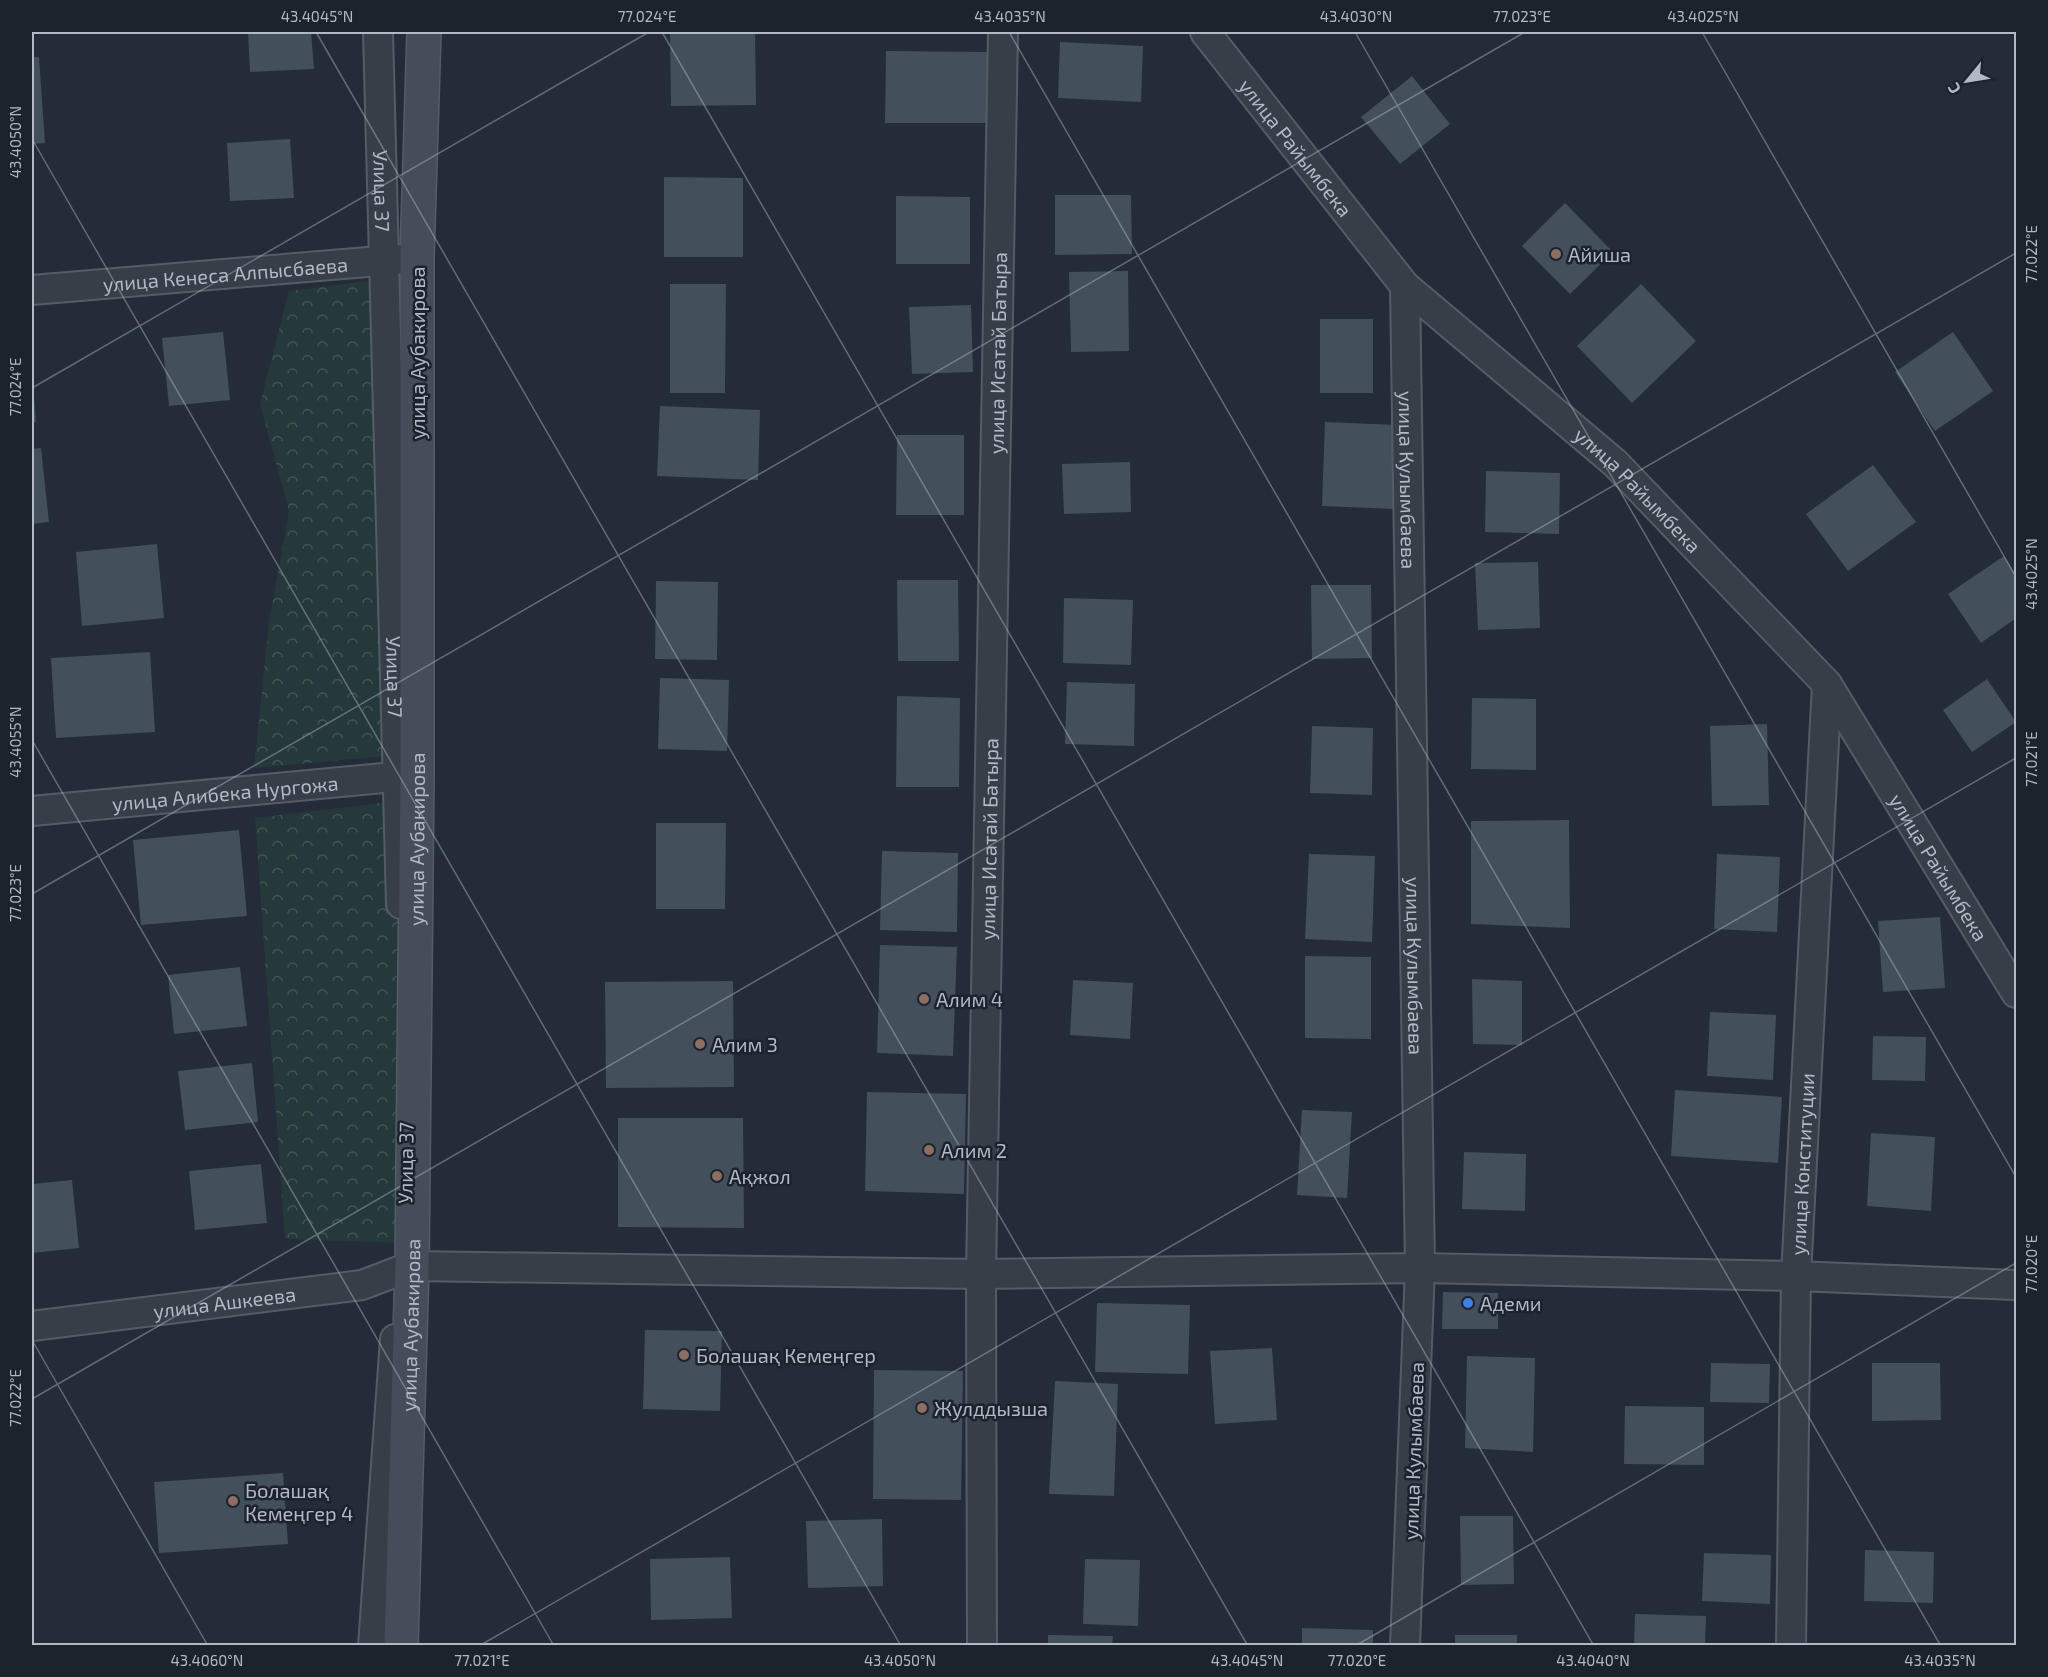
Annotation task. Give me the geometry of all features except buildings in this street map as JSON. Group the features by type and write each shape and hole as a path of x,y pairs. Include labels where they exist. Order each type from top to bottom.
{"main road":[{"name":"улица Аубакирова","path":"401,1646 412,1266 417,775 417,258 424,32"}],"street":[{"name":"Улица 37","path":"374,1646 407,1165 378,32"},
{"name":"улица Исатай Батыра","path":"982,1646 981,1274 1003,32"},
{"name":"улица Райымбека","path":"1205,32 1405,286 1616,463 1827,684 2016,993"},
{"name":"улица Кенеса Алпысбаева","path":"32,290 417,258"},
{"name":"улица Кулымбаева","path":"1405,286 1420,1268 1405,1646"},
{"name":"улица Конституции","path":"1791,1646 1796,1276 1827,684"},
{"name":"улица Алибека Нургожа","path":"32,811 417,775"},
{"path":"412,1266 981,1274 1420,1268 1796,1276 2016,1285"},
{"name":"улица Ашкеева","path":"32,1326 362,1285 412,1266"}],"green space":[{"path":"385,279 396,755 254,768 269,622 289,511 260,404 289,291"},
{"path":"398,801 402,1243 285,1239 255,818"}],"place":[{"name":"Айиша","path":"1556,254"},
{"name":"Алим 4","path":"924,999"},
{"name":"Алим 3","path":"700,1044"},
{"name":"Алим 2","path":"929,1150"},
{"name":"Ақжол","path":"717,1176"},
{"name":"Адеми","path":"1468,1303"},
{"name":"Болашақ Кемеңгер","path":"684,1355"},
{"name":"Жулддызша","path":"922,1408"},
{"name":"Болашақ Кемеңгер 4","path":"233,1501"}]}
